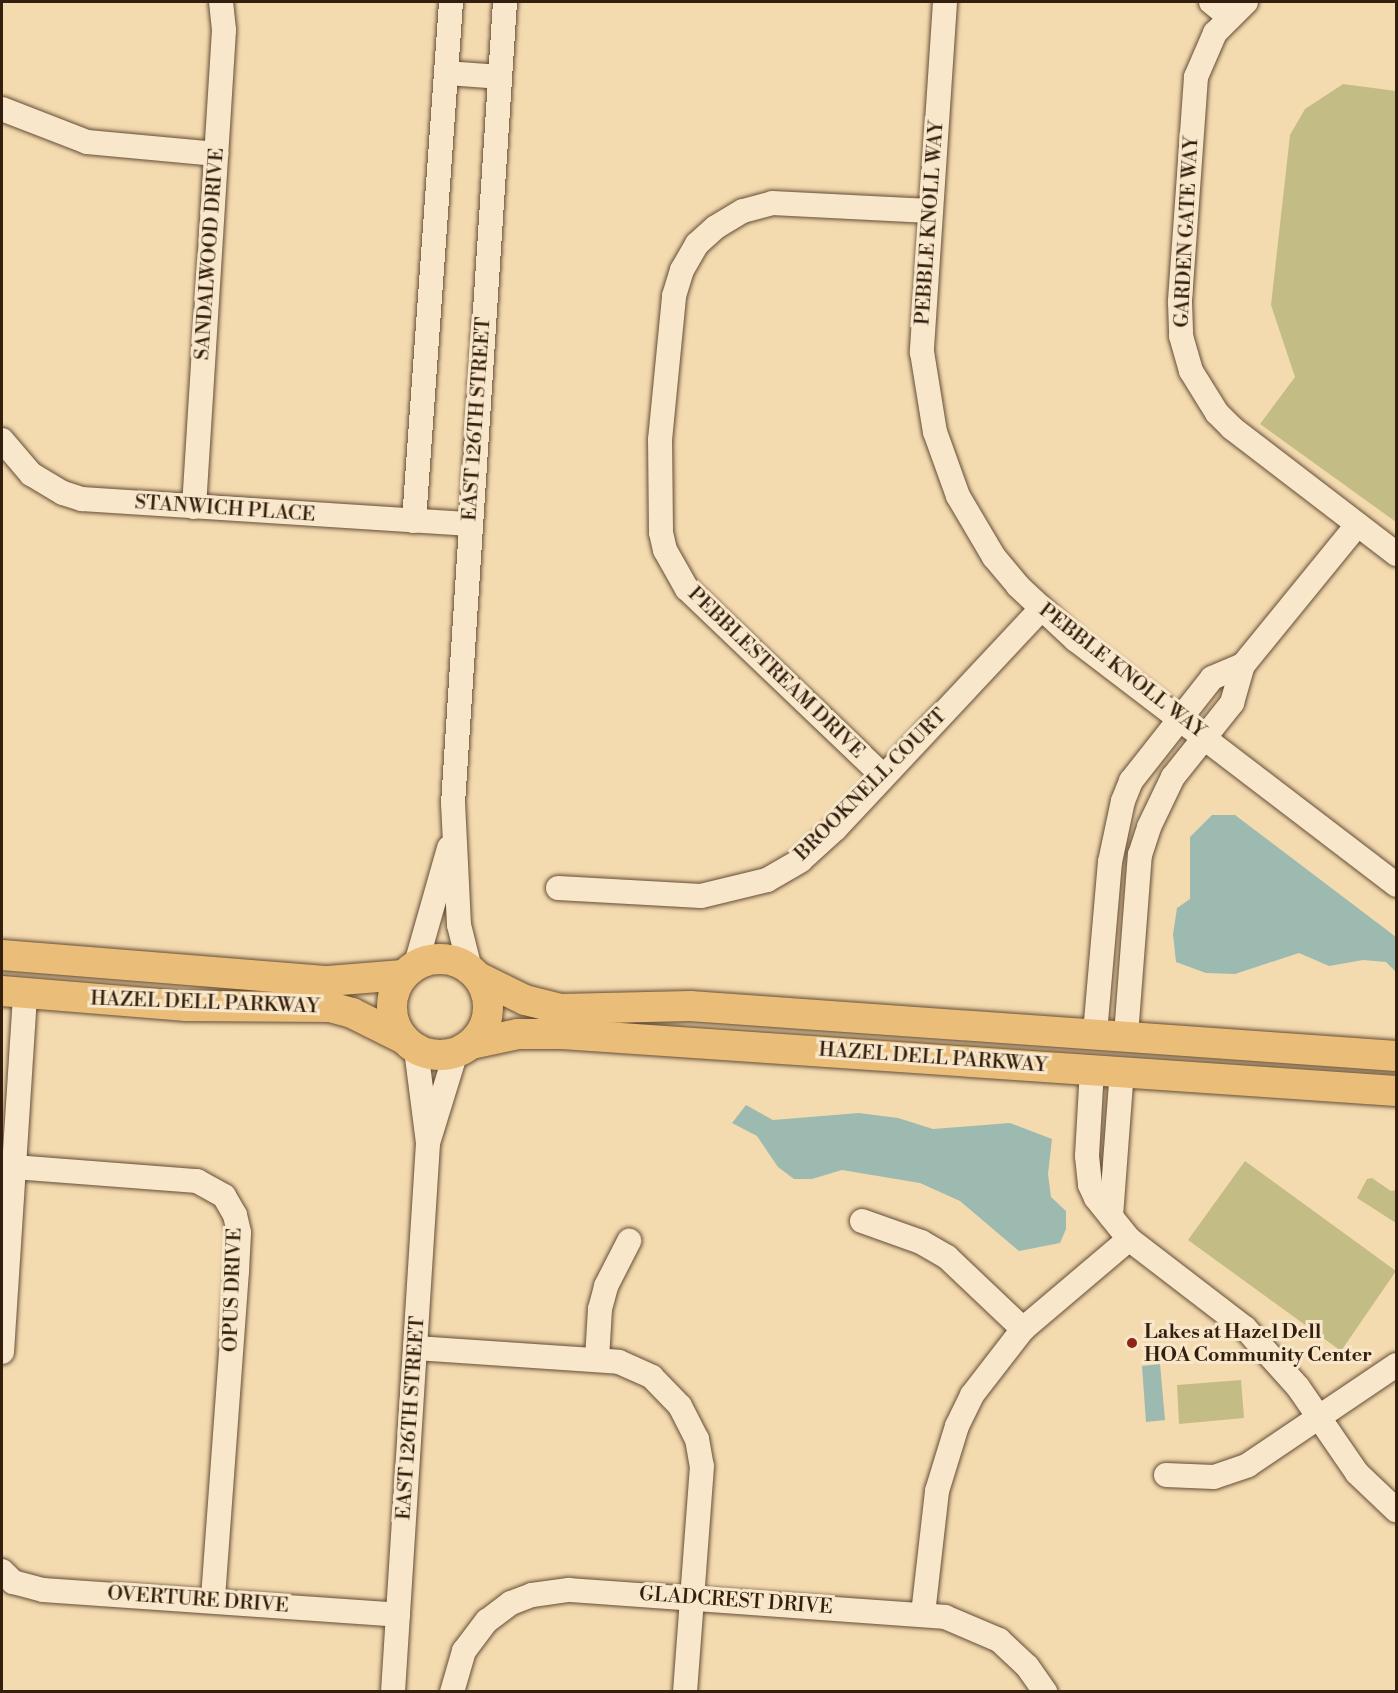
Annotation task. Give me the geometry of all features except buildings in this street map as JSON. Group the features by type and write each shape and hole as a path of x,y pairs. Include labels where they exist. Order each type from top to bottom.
{"main road":[{"name":"HAZEL DELL PARKWAY","path":"2,955 318,981 349,982 410,969"},
{"path":"448,959 474,973 486,993 488,1012 482,1029 464,1048 440,1055 409,1043 391,1006 410,969 448,959"},
{"name":"HAZEL DELL PARKWAY","path":"474,973 525,1000 562,1008 690,1006 1126,1035 1396,1056"},
{"name":"HAZEL DELL PARKWAY","path":"13,993 186,1006 330,1007 345,1010 409,1043"},
{"name":"HAZEL DELL PARKWAY","path":"464,1048 518,1034 552,1034 1396,1091"}],"street":[{"name":"SANDALWOOD DRIVE","path":"194,507 224,30 221,2"},
{"path":"414,520 451,2"},
{"name":"EAST 126TH STREET","path":"474,973 461,942 453,837 470,524 505,2"},
{"name":"PEBBLE KNOLL WAY","path":"945,2 922,352 935,432 973,526 994,557 1041,609 1076,640 1396,885"},
{"name":"GARDEN GATE WAY","path":"1228,6 1206,48 1196,77 1180,302 1181,336 1194,379 1217,413 1396,554"},
{"path":"446,73 500,77"},
{"path":"2,109 87,142 216,154"},
{"name":"PEBBLESTREAM DRIVE","path":"884,777 703,608 682,582 665,550 658,515 660,440 674,296 682,270 697,244 716,226 743,211 772,203 930,211"},
{"name":"STANWICH PLACE","path":"2,440 31,474 63,493 82,499 470,524"},
{"path":"1126,1035 1140,855 1173,777 1207,739 1233,703 1243,665 1358,525"},
{"name":"BROOKNELL COURT","path":"558,888 701,896 751,887 801,860 884,777 1041,609"},
{"path":"1095,1033 1110,862 1123,801 1131,781 1212,678 1243,665"},
{"name":"EAST 126TH STREET","path":"410,969 453,837"},
{"path":"2,1352 14,1167 13,993"},
{"name":"EAST 126TH STREET","path":"393,1692 428,1143 409,1043"},
{"name":"EAST 126TH STREET","path":"428,1143 464,1048"},
{"path":"1092,1069 1088,1173 1096,1198 1129,1239 1245,1328 1298,1387 1358,1473 1396,1509"},
{"path":"1112,1216 1122,1071"},
{"name":"OPUS DRIVE","path":"14,1167 197,1181 224,1196 235,1215 239,1233 237,1271 213,1600"},
{"path":"862,1221 921,1242 947,1257 1023,1329"},
{"path":"923,1614 937,1491 957,1426 990,1369 1023,1329 1129,1239"},
{"path":"597,1359 600,1309 606,1286 629,1241"},
{"path":"416,1348 619,1362 652,1377 680,1406 697,1439 702,1466 685,1692"},
{"path":"1166,1475 1214,1477 1233,1472 1320,1419 1396,1365"},
{"name":"OVERTURE DRIVE","path":"2,1571 13,1581 44,1590 213,1600 398,1615"},
{"name":"GLADCREST DRIVE","path":"452,1692 460,1660 471,1639 495,1614 522,1598 569,1590 923,1614 958,1621 999,1640 1028,1665 1045,1692"}],"shaded area":[{"path":"1343,84 1396,91 1396,522 1260,424 1295,377 1271,305 1290,135 1305,109"},
{"path":"1245,1161 1396,1271 1341,1351 1188,1240"},
{"path":"1372,1178 1391,1191 1396,1190 1396,1223 1357,1198 1367,1179"},
{"path":"1241,1380 1244,1418 1179,1424 1177,1385"}],"water":[{"path":"1212,815 1235,815 1396,937 1396,972 1386,962 1363,960 1329,966 1299,953 1235,974 1206,973 1176,962 1173,934 1177,908 1190,899 1190,837"},
{"path":"746,1105 773,1120 859,1113 898,1118 933,1129 1010,1123 1052,1139 1048,1174 1051,1197 1066,1211 1066,1229 1060,1243 1019,1251 960,1201 920,1183 842,1170 812,1179 794,1179 778,1167 757,1136 732,1123"},
{"path":"1160,1364 1165,1420 1146,1422 1142,1366"}],"place":[{"name":"Lakes at Hazel Dell HOA Community Center","path":"1132,1343"}]}
